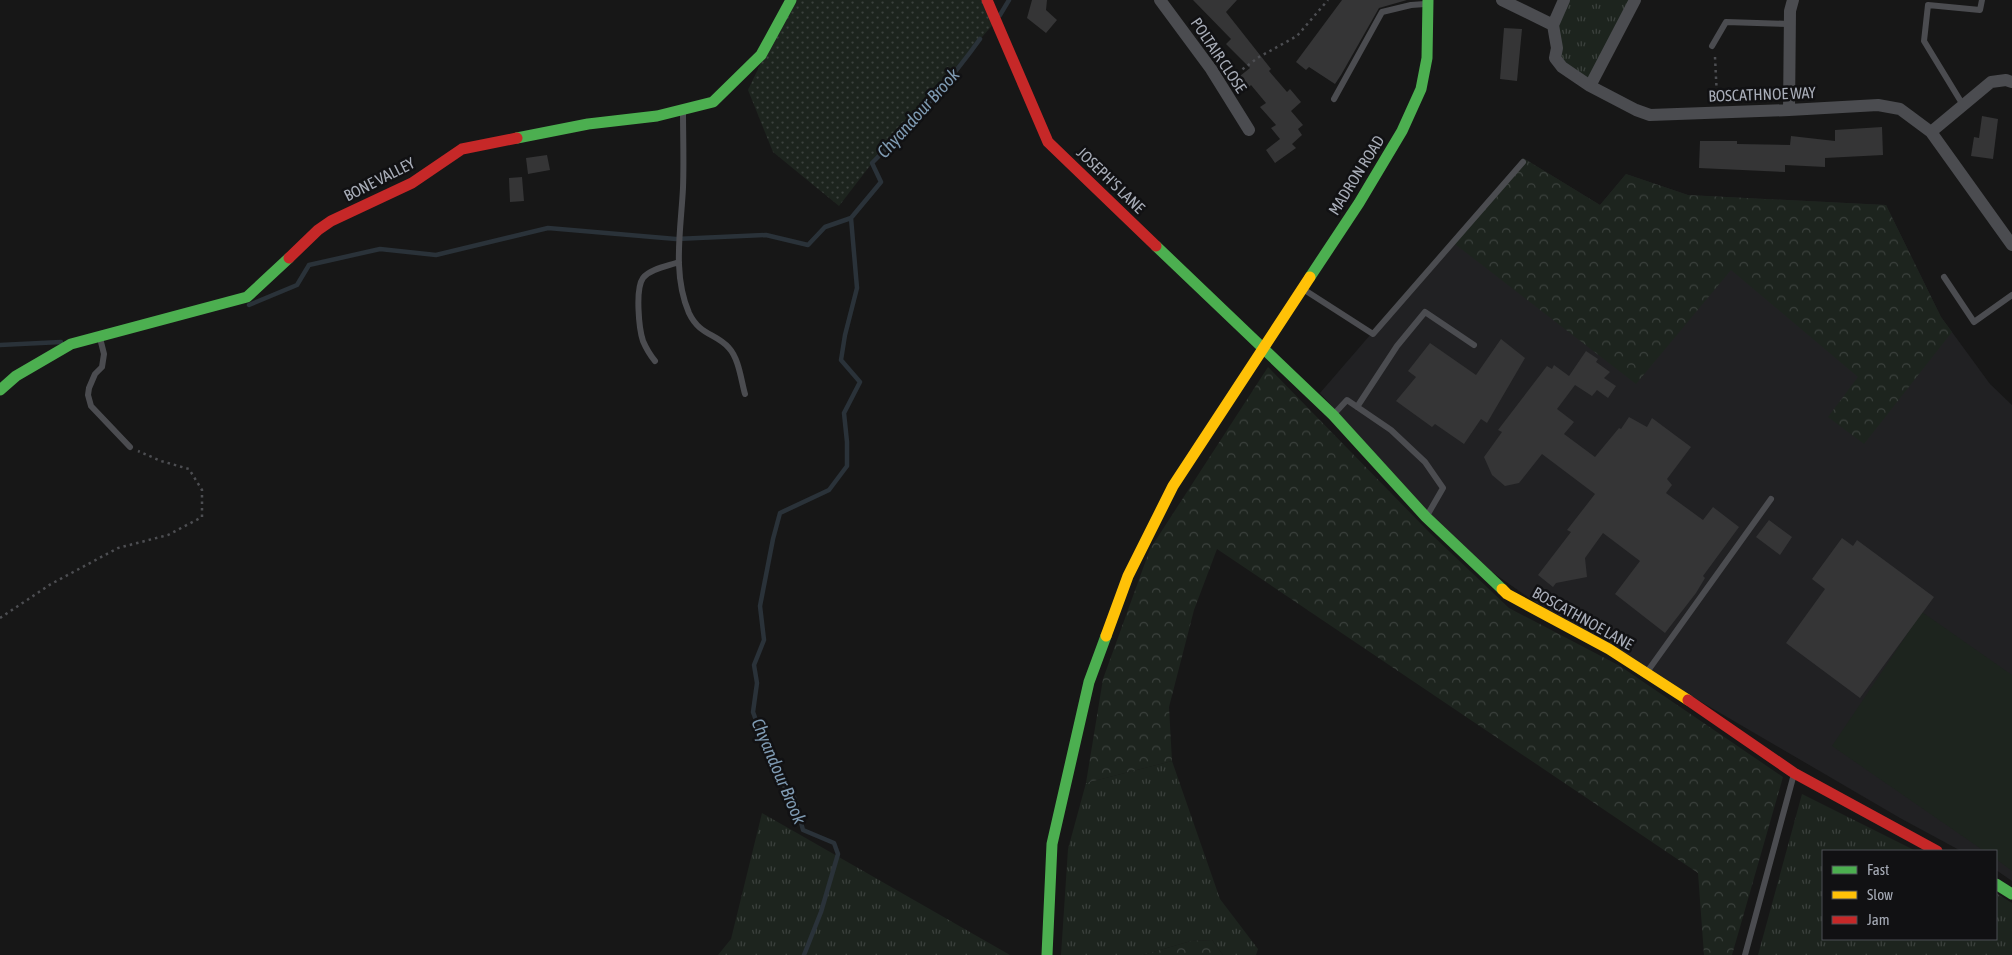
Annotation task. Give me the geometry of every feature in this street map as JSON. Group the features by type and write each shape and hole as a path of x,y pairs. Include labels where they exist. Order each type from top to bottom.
{"street":[{"name":"BONE VALLEY","path":"0,390 16,376 71,344 247,297 318,230 331,221 412,184 462,149 588,124 657,116 713,102 761,55 791,0"},
{"name":"JOSEPH'S LANE","path":"988,0 1048,142 1263,348"},
{"name":"POLTAIR CLOSE","path":"1160,0 1211,69 1249,130"},
{"path":"1502,0 1553,25 1564,0"},
{"path":"1590,86 1635,0"},
{"path":"1789,110 1790,24 1793,0"},
{"name":"MADRON ROAD","path":"1047,955 1052,844 1089,682 1128,576 1173,486 1359,203 1402,131 1421,89 1427,58 1428,2"},
{"name":"BOSCATHNOE WAY","path":"1553,25 1557,48 1555,58 1562,68 1590,86 1636,110 1650,115 1878,105 1900,108 1931,132 2012,245"},
{"path":"1931,132 1991,82 2006,80 2012,82"},
{"name":"BOSCATHNOE LANE","path":"1263,348 1333,415 1426,517 1507,594 1646,673 1698,706 1794,773 1935,850"},
{"path":"1997,885 2012,894"}],"lane":[{"path":"1963,106 1924,41 1928,6 1980,10 1982,0"},
{"path":"1334,99 1382,12 1428,2"},
{"path":"1713,44 1726,22 1790,24"},
{"path":"683,110 680,281 690,314 696,324 706,333 729,347 745,394"},
{"path":"1302,289 1373,334 1524,162"},
{"path":"655,362 640,331 640,284 650,273 679,262"},
{"path":"1944,277 1974,322 2012,295"},
{"path":"1357,407 1397,346 1425,312 1474,345"},
{"path":"100,336 104,354 102,367 95,374 88,395 91,406 130,447"},
{"path":"1333,415 1347,400 1391,430 1425,462 1443,488 1426,517"},
{"path":"1646,673 1771,499"},
{"path":"1745,955 1794,773"}],"path":[{"path":"1230,78 1296,36 1328,0"},
{"path":"1713,44 1718,112"},
{"path":"0,618 51,584 118,548 168,535 202,517 202,490 189,469 161,461 130,447"}],"shaded area":[{"path":"1523,158 1600,205 1626,174 1688,195 1886,205 1941,317 1990,384 2012,405 2012,881 1997,871 1997,850 1959,850 1900,818 1561,620 1469,556 1320,393"}],"green space":[{"path":"791,0 982,0 996,21 872,163 839,206 773,152 748,90"},
{"path":"1564,0 1635,0 1590,86 1562,67 1556,38"},
{"path":"1523,158 1600,205 1626,174 1688,195 1886,205 1941,317 1952,332 1864,444 1828,417 1858,377 1731,270 1636,384 1451,241"},
{"path":"1268,367 1430,533 1509,608 1620,666 1783,777 1732,955 1704,955 1698,873 1217,549 1194,610 1169,707 1172,761 1086,783 1103,679 1150,549"},
{"path":"1922,612 2012,675 2012,871 1997,860 1997,850 1983,850 1832,746"},
{"path":"1172,761 1220,899 1258,949 1256,955 1223,955 1212,940 1191,941 1143,955 1061,955 1068,849 1086,783"},
{"path":"1802,794 1914,850 1822,850 1822,940 1997,940 1997,894 2012,903 2012,955 1758,955"},
{"path":"762,813 1010,955 718,955 731,939"},
{"path":"1212,940 1223,955 1143,955 1191,941"}],"building":[{"path":"1032,0 1047,0 1046,10 1057,20 1046,33 1027,18"},
{"path":"1193,0 1237,0 1226,12 1271,69 1269,71 1287,92 1290,89 1301,102 1291,111 1303,125 1298,129 1302,135 1292,144 1296,148 1275,163 1266,150 1280,139 1271,128 1276,125 1260,107 1266,103 1251,85 1249,87 1240,76 1250,68 1226,44 1231,39"},
{"path":"1342,0 1407,0 1379,8 1335,84 1309,67 1306,70 1296,62"},
{"path":"1504,28 1522,29 1517,81 1500,79"},
{"path":"1982,116 1998,119 1993,159 1971,156 1974,137 1979,138"},
{"path":"1882,127 1883,155 1825,158 1825,167 1785,165 1785,172 1699,168 1700,141 1737,141 1737,144 1790,145 1791,136 1835,141 1835,130"},
{"path":"547,155 550,170 528,174 526,158"},
{"path":"522,177 524,201 510,202 509,178"},
{"path":"1501,339 1525,358 1487,423 1481,419 1464,444 1435,424 1432,427 1396,401 1416,377 1408,371 1430,343 1476,375"},
{"path":"1586,351 1598,359 1596,362 1610,372 1604,378 1616,386 1608,398 1597,390 1592,396 1575,385 1557,409 1574,422 1564,434 1595,457 1619,428 1621,429 1629,417 1647,427 1652,418 1691,447 1667,479 1672,485 1666,493 1703,520 1713,507 1739,527 1703,576 1705,578 1696,593 1665,633 1615,594 1640,561 1603,533 1585,558 1587,577 1556,583 1553,587 1538,575 1571,532 1567,530 1595,494 1542,454 1519,483 1505,486 1492,475 1484,457 1502,432 1498,430 1547,366 1552,369 1554,365 1569,376"},
{"path":"1769,520 1792,537 1780,555 1756,537"},
{"path":"1842,538 1853,546 1857,540 1934,597 1860,698 1786,643 1825,589 1812,579"}],"waterway":[{"name":"Chyandour Brook","path":"1000,15 1009,0"},
{"name":"Chyandour Brook","path":"804,955 821,912 838,854 834,843 803,830 794,797 777,778 753,712 757,683 754,665 764,640 760,606 780,513 829,490 847,466 844,413 860,382 841,360 845,335 857,288 851,218 881,182 872,163 929,103 980,39"},
{"path":"249,305 297,285 309,265 380,249 436,255 548,228 676,239 766,235 808,245 825,227 851,218"},
{"path":"0,345 61,342"}],"traffic: fast":[{"path":"517,138 588,124 657,116 713,102 761,55 791,0"},
{"path":"1310,277 1359,203 1402,131 1421,89 1427,58 1428,0"},
{"path":"1156,246 1333,415 1426,517 1502,589"},
{"path":"0,390 16,376 71,344 247,297 289,258"},
{"path":"1047,955 1052,844 1089,682 1106,636"},
{"path":"1997,885 2012,894"}],"traffic: slow":[{"path":"1106,636 1128,576 1173,486 1310,277"},
{"path":"1502,589 1507,594 1609,649 1688,700"}],"traffic: jam":[{"path":"987,0 1048,142 1156,246"},
{"path":"289,258 318,230 331,221 412,183 462,149 517,138"},
{"path":"1688,700 1794,773 1935,850"}]}
